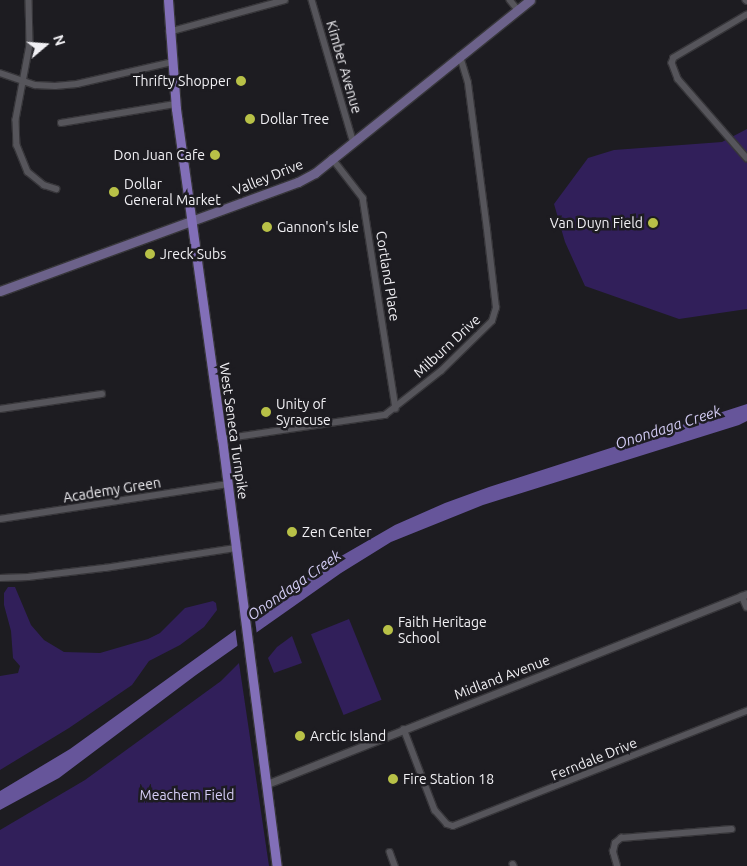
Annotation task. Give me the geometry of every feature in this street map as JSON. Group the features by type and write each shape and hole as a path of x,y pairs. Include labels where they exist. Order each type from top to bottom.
{"main road":[{"name":"West Seneca Turnpike","path":"168,0 176,104 228,484 277,866"},
{"name":"Valley Drive","path":"0,291 298,182 332,158 530,0"}],"street":[{"path":"29,0 30,45 16,120 17,145 28,172 44,184 56,189"},
{"path":"169,32 285,0"},
{"name":"Kimber Avenue","path":"312,0 353,140"},
{"path":"510,0 518,10"},
{"path":"747,15 674,58 672,63 678,79 747,158"},
{"name":"Milburn Drive","path":"222,439 370,419 385,415 441,371 492,321 496,308 468,82 460,56"},
{"path":"0,73 23,81 48,85 77,84 172,62"},
{"path":"60,123 176,104"},
{"name":"Cortland Place","path":"332,158 363,198 396,408"},
{"path":"0,409 102,394"},
{"name":"Academy Green","path":"0,519 228,484"},
{"path":"0,578 28,577 105,568 235,548"},
{"path":"745,595 747,607"},
{"name":"Midland Avenue","path":"267,784 745,595"},
{"name":"Ferndale Drive","path":"404,729 435,810 449,825 464,823 747,711"},
{"path":"617,866 613,852 615,843 621,838 732,829"},
{"path":"390,852 395,866"}],"green space":[{"name":"Van Duyn Field","path":"747,129 747,309 679,319 585,286 565,242 554,204 588,158 614,150 722,142"},
{"path":"8,587 15,587 31,625 44,640 64,652 100,653 148,639 160,633 185,608 213,601 216,603 217,610 204,627 180,645 149,661 132,685 69,728 0,770 0,676 18,673 20,666 13,658 11,631 4,605 4,593"},
{"path":"349,619 382,700 344,715 311,634"},
{"path":"292,636 302,663 274,673 268,658 277,647"},
{"name":"Meachem Field","path":"239,663 269,866 0,866 0,830 85,780 221,681"}],"shaded area":[{"path":"747,404 747,421 739,425 483,505 391,542 341,573 196,675 59,778 0,810 0,791 70,749 324,566 395,525 445,503 489,487"}],"pier":[{"path":"254,613 257,635 238,649 235,627"}],"place":[{"name":"Thrifty Shopper","path":"241,81"},
{"name":"Dollar Tree","path":"250,119"},
{"name":"Don Juan Cafe","path":"215,155"},
{"name":"Dollar General Market","path":"114,192"},
{"name":"Van Duyn Field","path":"653,223"},
{"name":"Gannon's Isle","path":"267,227"},
{"name":"Jreck Subs","path":"150,254"},
{"name":"Unity of Syracuse","path":"266,412"},
{"name":"Zen Center","path":"292,532"},
{"name":"Faith Heritage School","path":"388,630"},
{"name":"Arctic Island","path":"300,736"},
{"name":"Fire Station 18","path":"393,779"}],"water label":[{"name":"Onondaga Creek","path":"668,427"},
{"name":"Onondaga Creek","path":"294,585"}]}
